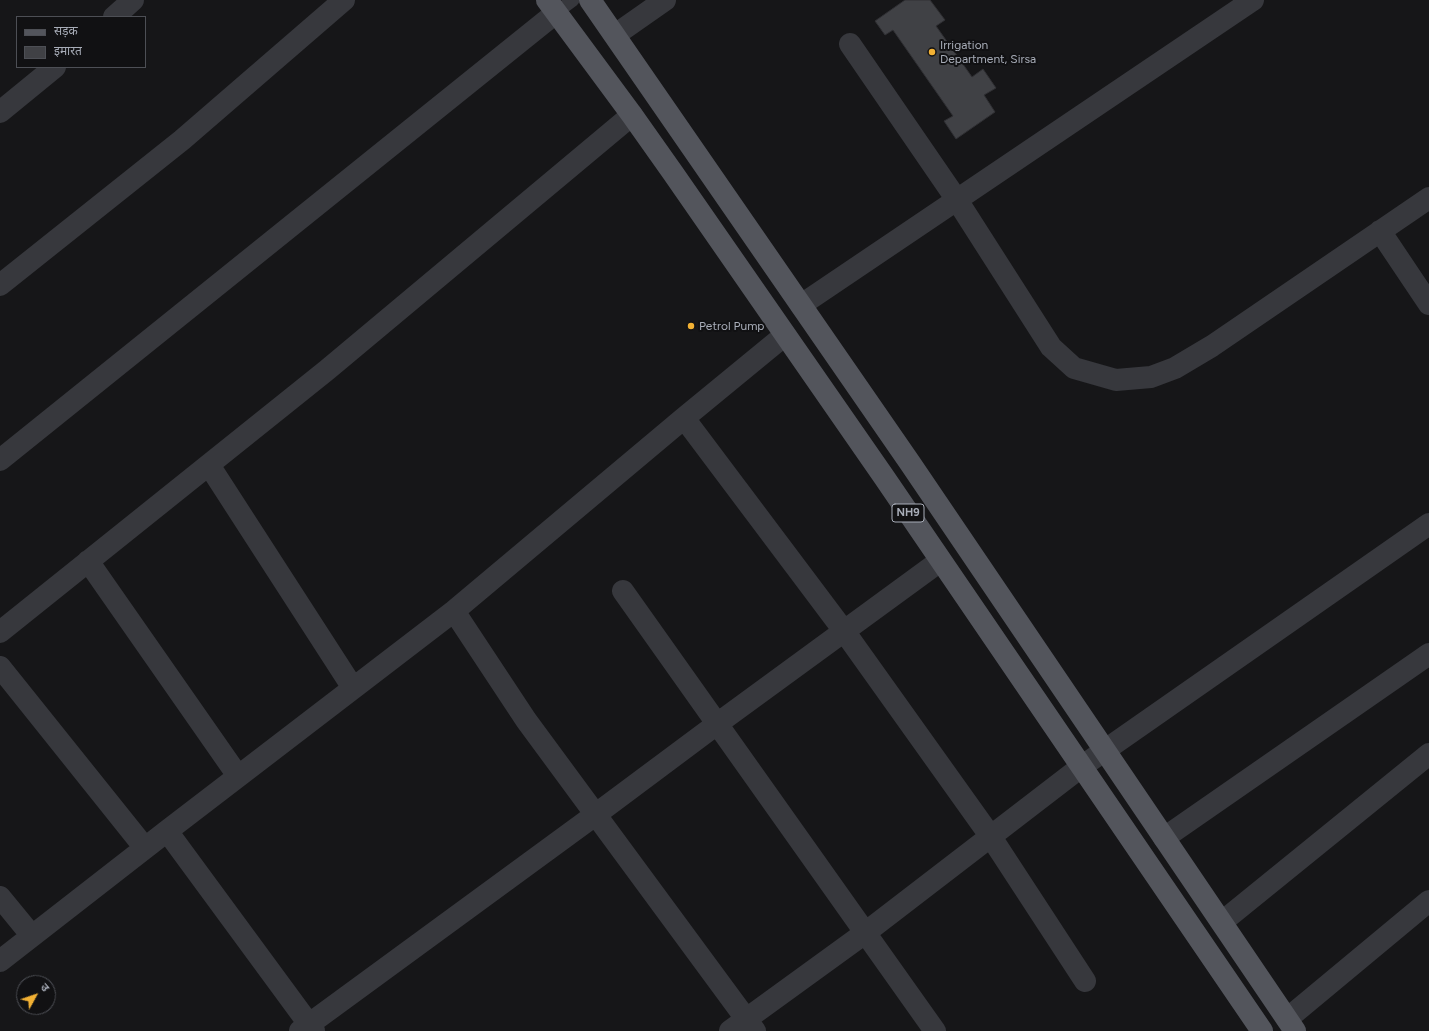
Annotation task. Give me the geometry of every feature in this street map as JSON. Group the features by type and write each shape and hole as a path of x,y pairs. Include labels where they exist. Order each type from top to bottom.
{"main road":[{"name":"NH9","path":"590,0 801,305 1291,1025"},
{"name":"NH9","path":"559,4 632,114 1262,1031"}],"street":[{"path":"115,16 133,0"},
{"path":"0,285 182,140 344,0"},
{"path":"615,35 665,0"},
{"path":"801,305 1253,0"},
{"path":"0,460 559,4"},
{"path":"850,44 957,200 1051,347 1074,368 1116,380 1151,377 1181,364 1212,346 1429,198"},
{"path":"0,112 54,68"},
{"path":"0,632 327,370 632,114"},
{"path":"1380,231 1429,304"},
{"path":"0,961 238,776 454,611 785,335"},
{"path":"684,418 844,631 991,837 1085,982"},
{"path":"209,465 353,688"},
{"path":"454,611 526,720 595,814 744,1027 1081,767 1429,524"},
{"path":"88,561 238,776"},
{"path":"167,831 308,1029 716,724 940,561"},
{"path":"623,592 934,1031"},
{"path":"1164,838 1429,654"},
{"path":"0,668 145,848"},
{"path":"1222,922 1429,754"},
{"path":"0,897 32,936"},
{"path":"1291,1025 1429,901"}],"building":[{"name":"Irrigation Department, Sirsa","path":"905,0 930,0 945,20 936,26 972,77 983,69 996,88 984,95 995,112 956,139 944,121 953,116 893,30 885,35 875,21"}],"place":[{"name":"Irrigation Department, Sirsa","path":"932,52"},
{"name":"Petrol Pump","path":"691,326"}]}
